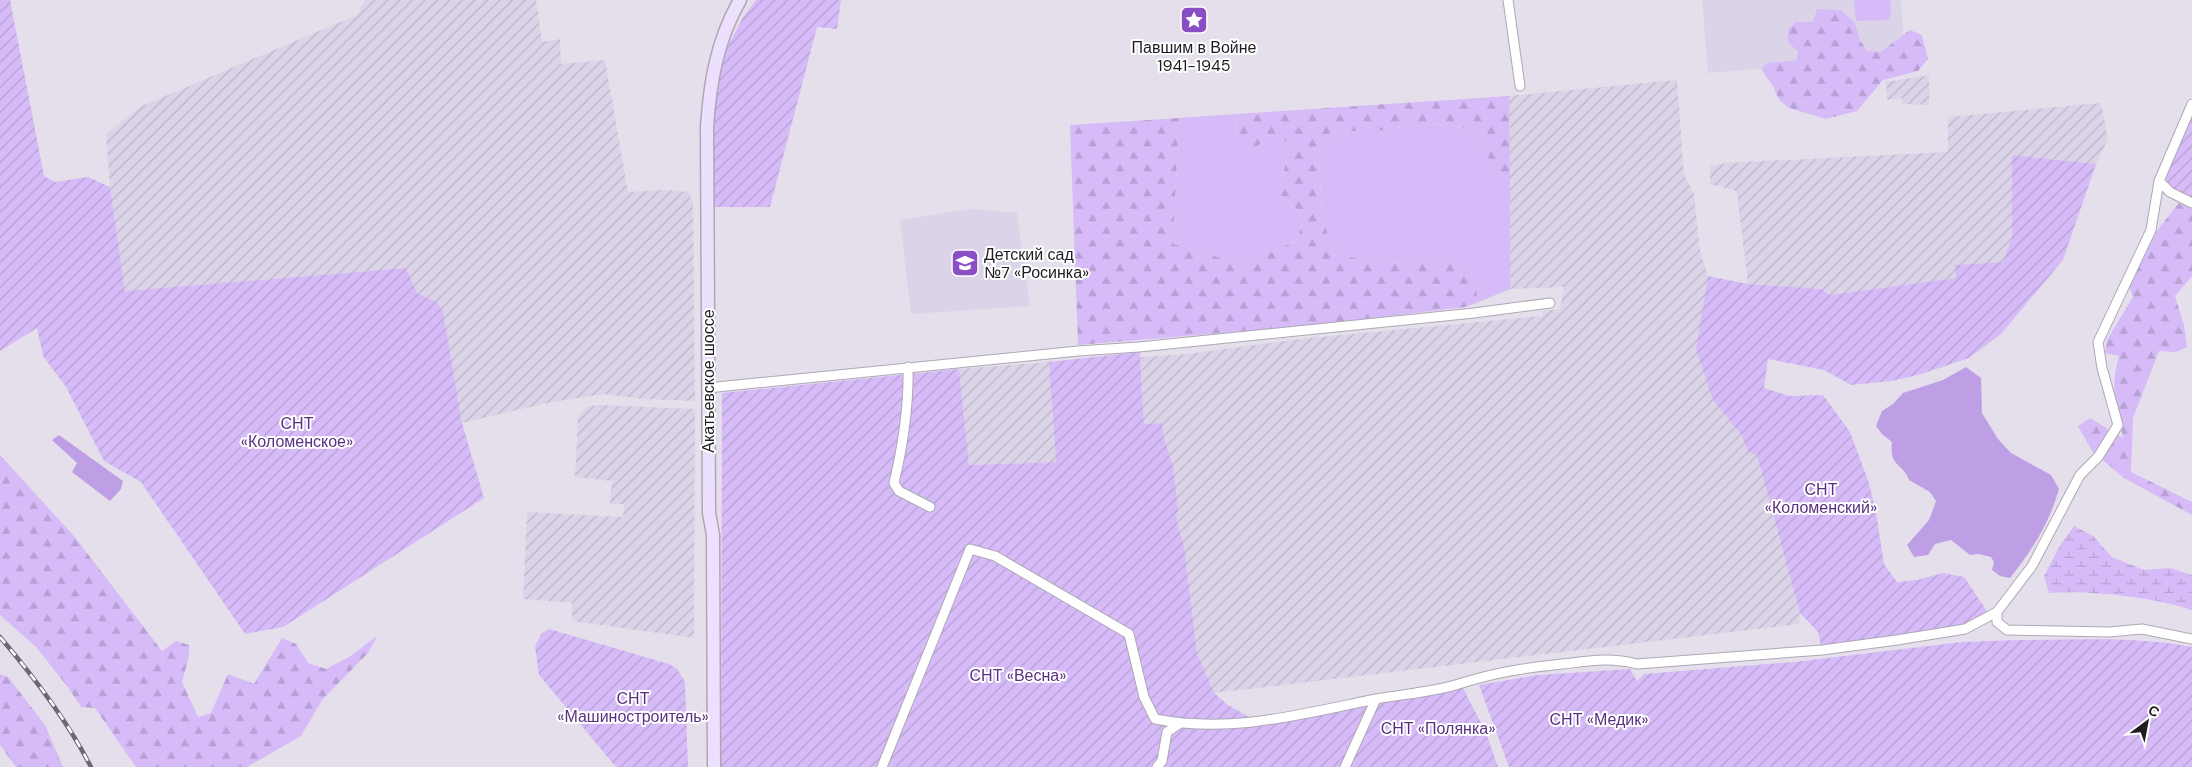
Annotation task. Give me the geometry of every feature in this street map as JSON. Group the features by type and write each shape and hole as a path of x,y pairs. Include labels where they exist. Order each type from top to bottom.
{"main road":[{"name":"Акатьевское шоссе","path":"714,767 713,535 709,513 707,388 707,127 709,90 722,38 740,0"}],"street":[{"path":"1508,0 1520,86"},
{"path":"882,767 970,549 995,556 1130,634 1144,697 1155,719 1179,724 1215,726 1258,722 1462,684 1512,669 1616,659 1637,664 1822,650 1965,629 1997,612 2032,566 2080,475 2098,457 2118,425 2102,368 2098,342 2151,230 2159,181 2192,104"},
{"path":"2159,181 2170,192 2192,202"},
{"path":"707,388 908,367 1133,348 1550,303"},
{"path":"908,367 904,437 894,483 899,491 930,507"},
{"path":"1997,612 1997,622 2007,630 2108,632 2142,630 2192,639"},
{"path":"1345,767 1376,699"},
{"path":"1157,767 1162,761 1167,732 1179,724"}],"shaded area":[{"path":"365,0 536,0 542,42 560,39 561,64 605,60 628,192 666,190 689,192 693,203 695,401 643,399 603,394 552,402 462,423 443,311 437,302 417,293 406,268 125,291 110,187 106,134 142,106 357,15"},
{"path":"1702,0 1901,0 1905,57 1708,73"},
{"path":"1929,75 1929,105 1902,104 1902,98 1887,100 1886,82"},
{"path":"1677,80 1684,175 1694,193 1700,251 1708,276 1704,306 1713,400 1742,436 1748,452 1757,454 1800,613 1799,624 1214,693 1197,653 1184,545 1178,527 1176,512 1173,466 1164,438 1162,424 1144,424 1141,357 1187,354 1300,339 1543,316 1543,311 1560,309 1564,287 1510,289 1509,96"},
{"path":"2101,103 2108,139 2096,164 2012,155 2012,237 2003,262 1955,265 1956,278 1830,295 1822,289 1748,284 1737,193 1734,190 1710,184 1710,166 1727,163 1948,152 1948,117"},
{"name":"Детский сад №7 «Росинка»","path":"971,209 1017,213 1030,306 911,314 900,220"},
{"path":"1049,362 1056,462 969,465 959,369"},
{"path":"1966,367 1981,378 1982,413 1998,439 2011,453 2051,475 2059,489 2050,514 2039,536 2010,578 2000,576 1992,570 1994,562 1991,557 1978,554 1970,555 1951,540 1935,544 1928,555 1914,557 1907,545 1929,520 1936,501 1930,492 1909,480 1892,456 1892,442 1876,426 1882,411 1893,404 1903,393 1943,380"},
{"path":"590,406 695,409 694,638 572,621 572,603 523,599 527,512 623,517 624,504 610,504 612,481 575,477 578,418 582,411"},
{"path":"59,435 123,481 121,489 110,501 72,472 77,463 52,440"}],"green space":[{"name":"СНТ «Коломенское»","path":"0,0 10,0 44,176 55,182 88,177 110,187 125,291 406,268 417,293 437,302 443,311 462,423 484,498 283,627 245,634 141,482 104,461 66,387 43,356 37,328 0,351"},
{"path":"756,0 841,0 837,29 817,27 770,207 713,207 713,116 720,62 743,17"},
{"path":"1854,0 1890,0 1891,15 1888,20 1856,21"},
{"path":"1817,9 1841,10 1855,23 1860,40 1867,51 1881,52 1910,30 1922,35 1928,59 1918,71 1883,80 1857,111 1826,119 1789,108 1779,100 1773,86 1761,69 1767,63 1797,60 1798,51 1788,43 1788,30 1795,22 1813,22"},
{"path":"1509,96 1510,181 1493,168 1476,132 1451,125 1419,124 1385,130 1352,131 1329,139 1319,160 1322,209 1332,254 1387,263 1446,260 1468,266 1477,293 1476,303 1465,307 1315,325 1078,345 1070,125 1179,118 1173,244 1242,264 1296,241 1304,220 1294,206 1278,194 1291,144 1273,135 1253,149 1237,138 1236,114"},
{"path":"2192,104 2192,203 2159,181"},
{"path":"1236,114 1237,138 1273,135 1291,144 1278,194 1294,206 1304,220 1296,241 1242,264 1173,244 1179,118"},
{"path":"1419,124 1451,125 1476,132 1493,168 1510,181 1510,289 1476,303 1477,293 1468,266 1446,260 1387,263 1332,254 1322,209 1319,160 1329,139 1352,130 1385,130"},
{"name":"СНТ «Коломенский»","path":"2012,155 2096,164 2063,260 2001,334 1969,358 1918,375 1891,381 1851,385 1824,370 1768,359 1764,388 1789,396 1823,395 1850,432 1869,483 1884,564 1897,582 1917,580 1943,573 1964,577 1989,614 1957,629 1821,646 1818,632 1800,613 1757,455 1748,452 1742,436 1713,400 1696,349 1708,276 1748,284 1822,289 1830,295 1956,278 1955,265 2003,262 2012,237"},
{"path":"2179,203 2192,209 2192,276 2175,296 2184,326 2187,347 2176,352 2159,351 2133,418 2131,472 2192,502 2192,515 2124,478 2092,451 2078,426 2090,418 2123,438 2114,389 2119,356 2105,353 2107,340 2133,297 2129,287 2152,237"},
{"path":"1140,352 1144,424 1162,423 1164,438 1173,466 1178,511 1176,513 1184,545 1197,653 1214,693 1228,705 1258,722 1461,684 1486,733 1498,767 721,767 722,393 959,369 969,465 1056,462 1049,362"},
{"path":"0,455 74,536 162,651 176,641 189,645 189,656 182,682 198,717 211,713 228,674 254,684 282,638 296,644 308,663 326,669 349,657 377,636 368,653 322,700 301,736 247,767 136,767 95,708 81,707 36,647 0,615"},
{"path":"2074,526 2093,536 2112,557 2144,570 2170,568 2192,575 2192,610 2140,598 2066,592 2049,593 2044,576 2059,547"},
{"name":"СНТ «Машиностроитель»","path":"549,629 669,664 677,669 685,682 688,767 616,767 539,675 535,647 541,634"},
{"name":"СНТ «Медик»","path":"2127,640 2192,647 2192,767 1509,767 1479,685 1538,675 1630,669 1637,681 1644,674 1794,662 1962,642"},
{"path":"0,674 8,677 45,725 63,767 16,767 0,745"}],"railway":[{"path":"0,637 49,699 91,767"}],"place":[{"name":"Павшим в Войне 1941-1945","path":"1194,20"},
{"name":"Детский сад №7 «Росинка»","path":"965,263"}],"park label":[{"name":"СНТ «Весна»","path":"1018,675"},
{"name":"СНТ «Полянка»","path":"1438,728"}]}
